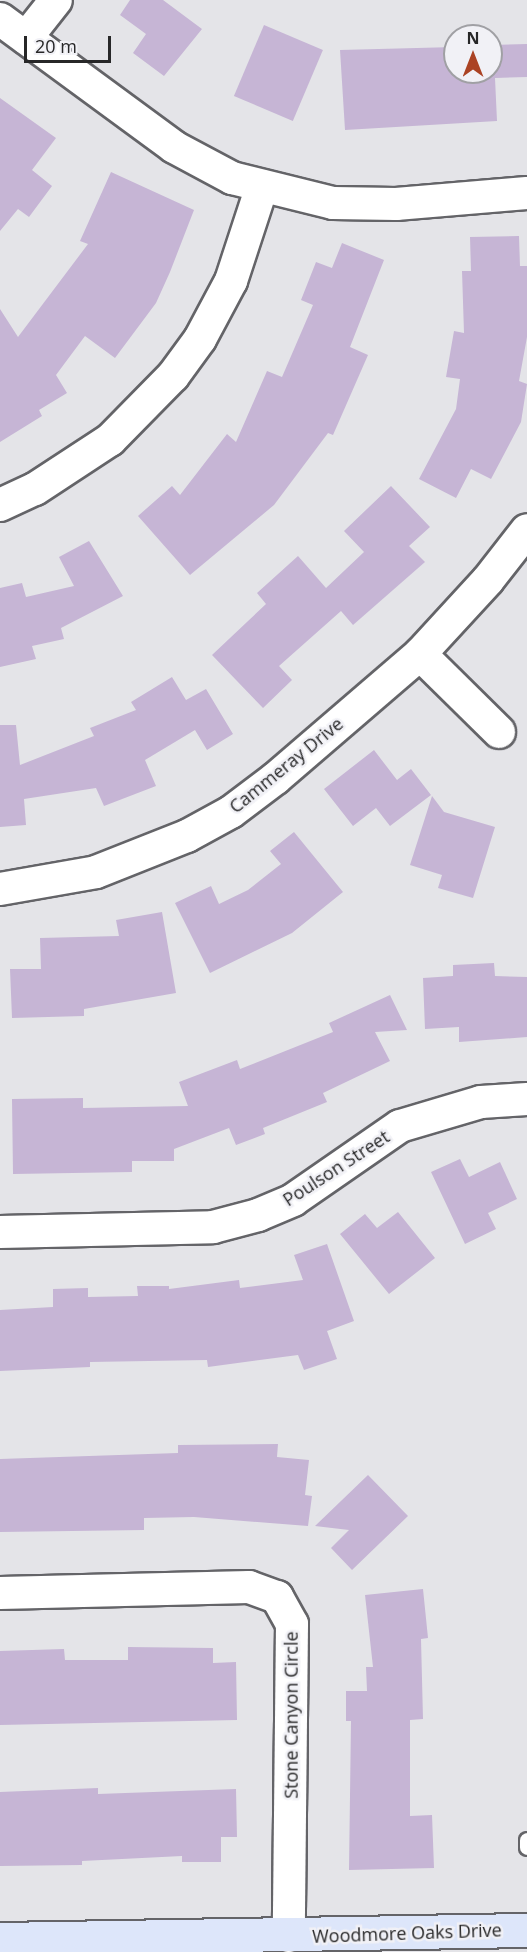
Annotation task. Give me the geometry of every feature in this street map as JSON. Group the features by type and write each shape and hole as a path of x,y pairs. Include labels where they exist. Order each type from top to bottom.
{"street":[{"path":"26,38 56,0"},
{"path":"0,19 174,147 232,178 333,203 396,204 527,193"},
{"path":"0,505 35,489 110,440 173,376 200,339 231,281 262,186"},
{"name":"Cammeray Drive","path":"0,890 96,872 187,836 231,812 276,778 420,654 488,580 527,530"},
{"path":"420,654 499,732"},
{"name":"Poulson Street","path":"0,1232 213,1227 258,1215 293,1200 400,1126 481,1102 527,1099"},
{"name":"Stone Canyon Circle","path":"0,1593 249,1587 278,1597 292,1624 289,1944"},
{"name":"Woodmore Oaks Drive","path":"0,1939 289,1944 527,1930"}],"lane":[{"path":"527,1840 527,1847"}],"building":[{"path":"130,0 163,0 202,29 164,76 133,53 146,34 120,15"},
{"path":"264,25 323,50 293,121 234,96"},
{"path":"527,44 527,77 503,78 503,45"},
{"path":"443,47 443,84 495,84 497,121 345,130 340,50"},
{"path":"0,98 56,138 32,170 52,186 29,217 18,209 0,231"},
{"path":"111,172 194,210 170,272 156,303 115,358 85,336 56,375 67,393 39,410 42,416 0,442 0,309 18,337 88,244 80,241"},
{"path":"519,236 520,266 527,266 527,337 519,381 527,384 521,422 491,479 471,469 456,498 419,479 456,409 460,379 446,377 454,331 464,333 462,271 471,271 470,237"},
{"path":"342,243 384,260 350,347 368,355 333,435 328,433 274,505 190,575 138,516 172,486 180,495 227,434 236,442 267,371 282,377 313,305 301,300 316,262 332,268"},
{"path":"391,486 430,527 409,546 425,562 353,625 341,611 279,666 292,680 263,708 212,655 266,604 257,593 298,556 326,588 364,552 344,531"},
{"path":"89,541 123,596 61,628 64,639 32,646 36,659 0,667 0,588 22,583 26,597 74,586 59,557"},
{"path":"172,677 186,700 206,689 233,734 207,750 195,730 145,760 156,786 104,806 96,788 24,799 26,825 0,827 0,725 16,725 20,765 94,736 90,728 136,710 131,702"},
{"path":"374,750 397,780 411,769 431,795 390,826 376,808 353,826 324,789"},
{"path":"432,796 444,812 495,827 473,898 438,888 442,875 410,865"},
{"path":"294,832 343,892 292,933 210,973 175,903 211,886 219,904 248,890 281,864 270,851"},
{"path":"162,912 176,993 84,1009 84,1016 12,1018 10,969 41,969 40,938 119,936 116,920"},
{"path":"494,963 495,976 527,977 527,1037 459,1042 459,1027 425,1029 423,978 453,976 453,965"},
{"path":"390,995 407,1030 375,1032 390,1061 323,1093 327,1102 263,1128 265,1134 236,1145 229,1128 174,1149 174,1161 132,1161 132,1172 13,1174 12,1099 83,1098 83,1108 188,1106 179,1082 237,1060 240,1069 333,1032 329,1023"},
{"path":"460,1159 469,1177 500,1162 517,1199 488,1213 496,1229 465,1244 431,1172"},
{"path":"398,1212 435,1258 389,1294 340,1234 365,1214 377,1228"},
{"path":"327,1244 354,1321 327,1331 337,1359 304,1370 298,1355 208,1367 207,1360 90,1362 90,1367 0,1371 0,1310 53,1307 53,1289 88,1288 88,1297 138,1296 137,1286 169,1286 169,1289 239,1280 240,1288 303,1280 294,1255"},
{"path":"278,1444 277,1457 309,1460 305,1495 312,1496 308,1526 194,1517 144,1518 144,1530 0,1532 0,1459 178,1453 178,1445"},
{"path":"368,1475 408,1516 352,1570 331,1548 349,1530 315,1526"},
{"path":"423,1589 428,1638 421,1639 423,1719 410,1720 410,1816 432,1815 434,1868 349,1870 351,1721 346,1721 346,1691 367,1691 366,1667 373,1667 365,1595"},
{"path":"128,1647 213,1648 213,1663 236,1662 237,1720 0,1725 0,1651 64,1649 65,1660 128,1660"},
{"path":"98,1788 98,1794 236,1789 237,1837 221,1837 221,1862 182,1862 182,1856 82,1861 82,1865 0,1866 0,1792"}]}
